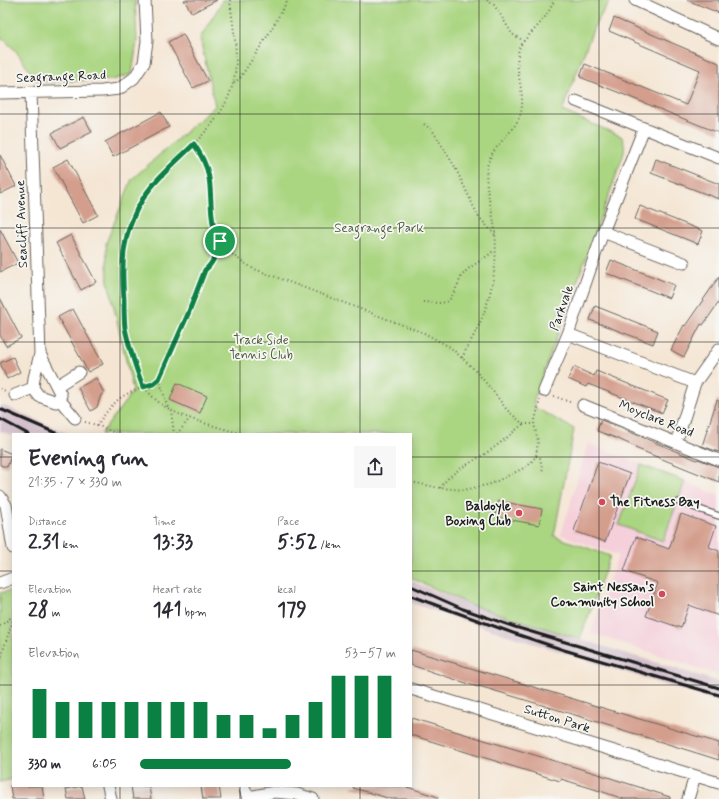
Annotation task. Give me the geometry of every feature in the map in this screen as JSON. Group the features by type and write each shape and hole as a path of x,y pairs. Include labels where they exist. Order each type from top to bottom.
{"street":[{"name":"Seagrange Road","path":"0,94 102,91 119,88 134,78 144,63 147,41 146,0"},
{"path":"636,0 719,38"},
{"name":"Seacliff Avenue","path":"31,92 40,354 33,388"},
{"path":"576,101 719,158"},
{"name":"Parkvale","path":"544,392 568,334 603,232 644,128"},
{"path":"603,232 684,263"},
{"path":"568,334 695,383"},
{"path":"679,434 695,383 719,349"},
{"name":"Seacliff Avenue","path":"40,354 61,395 59,399"},
{"path":"57,386 79,372"},
{"path":"15,395 33,388 39,396 56,402 59,399 75,418"},
{"name":"Moyclare Road","path":"583,405 719,460"},
{"path":"0,496 6,505 12,542"},
{"path":"0,583 12,578"},
{"name":"Sutton Park","path":"412,690 719,783"},
{"path":"688,799 696,776"},
{"path":"108,787 111,799"},
{"path":"247,794 274,792 297,794 313,799"}],"lane":[{"path":"679,502 719,516"}],"path":[{"path":"230,0 236,58 233,83 224,106 214,120 194,144 155,183 144,197 128,226 123,250 122,280 126,328 135,365 143,387 164,406 172,410 190,418 238,433"},
{"path":"233,83 240,78 268,35 288,0"},
{"path":"487,0 494,5 512,34 524,41"},
{"path":"462,358 488,303 493,282 495,235 493,212 487,187 487,168 490,156 515,126 520,115 522,103 518,56 520,44 546,16 554,0"},
{"path":"424,124 433,132 455,167 478,216 495,235"},
{"path":"194,144 205,162 209,178 213,220 218,238 234,256 252,268 424,333 450,347 475,370 507,410 523,424"},
{"path":"97,425 116,402 126,395 153,384 159,379 188,314 205,270 214,259 220,241"},
{"path":"423,302 446,302 450,300 454,289 463,274 488,256 495,249"},
{"path":"159,379 168,408"},
{"path":"412,482 440,488 464,490 491,484 528,466 536,456 538,441 534,424 544,392 580,407 583,405"},
{"path":"172,410 174,433"},
{"path":"75,418 97,425 115,433"},
{"path":"178,433 190,418"},
{"path":"440,488 455,471 488,452 523,424 534,424"},
{"path":"536,456 540,458 543,472"},
{"path":"0,626 12,617"},
{"path":"0,660 12,623"}],"shaded area":[{"path":"0,404 67,433 12,433 12,436 0,431"},
{"name":"Saint Nessan's Community School","path":"588,443 719,495 719,675 591,633 618,555 561,535"},
{"path":"412,581 472,606 719,682 719,702 412,603"}],"green space":[{"path":"0,0 135,0 137,41 132,74 112,80 37,82 16,51 0,36"},
{"name":"Seagrange Park","path":"221,0 610,0 594,27 562,111 621,136 624,145 624,154 534,399 534,407 574,429 554,536 610,556 580,639 471,605 412,578 412,433 102,433 133,391 108,281 106,243 132,179 215,106 200,38 222,2"},
{"path":"641,465 685,481 663,541 619,525"},
{"path":"12,590 12,779 0,782 0,593"}],"building":[{"path":"184,0 217,0 192,13"},
{"path":"687,0 719,0 719,13"},
{"path":"614,18 719,63 719,133 580,77 585,64 686,105 700,70 609,31"},
{"path":"183,34 208,81 193,88 168,42"},
{"path":"161,112 169,127 113,157 105,142"},
{"path":"84,117 92,132 60,148 52,133"},
{"path":"0,155 16,186 0,194"},
{"path":"68,159 98,215 83,223 53,167"},
{"path":"656,159 719,184 719,199 651,173"},
{"path":"640,206 703,231 698,244 635,219"},
{"path":"0,229 18,263 0,272"},
{"path":"71,235 96,282 81,290 56,243"},
{"path":"611,260 674,285 669,298 606,273"},
{"path":"719,277 719,302 703,325 701,324 684,357 671,350 684,325 685,326"},
{"path":"0,298 21,338 6,346 0,335"},
{"path":"595,306 658,331 653,344 590,320"},
{"path":"73,309 103,364 88,372 58,317"},
{"path":"13,357 20,372 7,379 0,363"},
{"path":"574,367 594,376 596,371 668,400 662,413 588,384 586,387 568,379"},
{"path":"96,378 104,393 101,395 97,407 91,411 78,388"},
{"path":"177,383 207,396 200,413 170,400"},
{"path":"717,400 719,401 719,452 702,446"},
{"path":"601,420 697,460 698,459 719,467 719,482 597,431"},
{"path":"0,449 12,454 7,467 0,465"},
{"name":"The Fitness Bay","path":"598,462 630,474 605,542 574,531"},
{"name":"Baldoyle Boxing Club","path":"498,501 542,509 539,525 495,517"},
{"path":"681,514 716,526 709,547 719,551 719,616 689,605 681,628 646,616 658,583 624,571 636,537 669,549"},
{"path":"412,650 719,743 719,760 575,715 479,686 478,687 412,665"},
{"path":"412,718 598,774 670,797 670,799 624,799 561,779 560,781 412,735"},
{"path":"10,786 42,787 44,799 12,799"},
{"path":"82,787 85,799 68,799 66,789"},
{"path":"131,787 149,787 151,799 133,799"},
{"path":"201,787 219,787 221,799 203,799"},
{"path":"407,787 438,797 437,799 391,799 353,788"}],"railway":[{"path":"0,409 56,433"},
{"path":"0,419 26,433"},
{"path":"412,586 463,609 515,627 719,688"},
{"path":"412,596 564,650 719,695"}],"place":[{"name":"The Fitness Bay","path":"602,502"},
{"name":"Baldoyle Boxing Club","path":"519,513"},
{"name":"Saint Nessan's Community School","path":"662,594"}],"route":[{"path":"194,144 205,162 212,197 213,220 220,241 214,259 205,270 165,368 159,379 153,384 143,387 135,365 126,328 122,280 123,250 128,226 144,197 155,183 194,144"}],"park label":[{"name":"Track Side Tennis Club","path":"261,348"}]}
